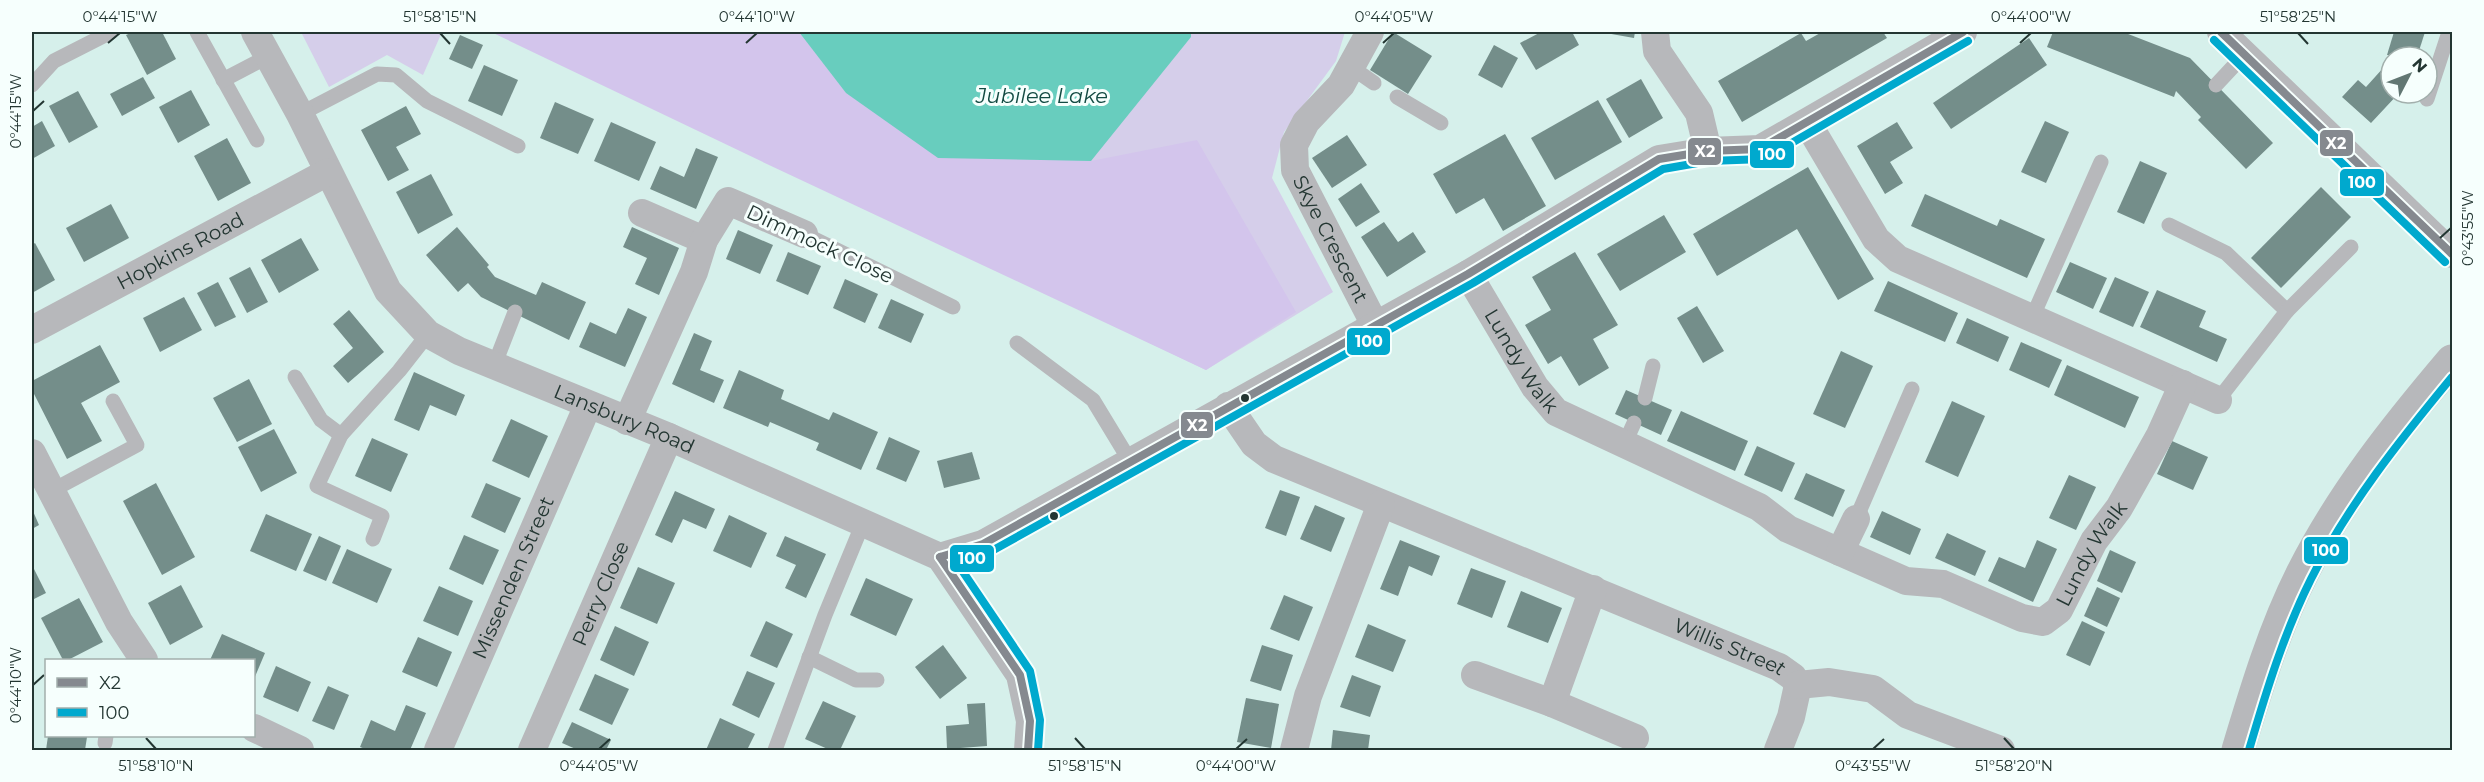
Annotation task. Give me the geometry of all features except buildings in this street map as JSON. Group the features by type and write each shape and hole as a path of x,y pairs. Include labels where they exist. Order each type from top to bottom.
{"street":[{"name":"Skye Crescent","path":"1370,32 1362,75 1341,85 1306,122 1294,145 1295,170 1375,325"},
{"path":"1654,32 1657,51 1699,113 1708,151"},
{"path":"1028,750 1030,721 1020,675 940,557 983,544 1468,274 1659,159 1708,151 1760,149 1808,124 1963,32"},
{"path":"2220,32 2452,254"},
{"name":"Lansbury Road","path":"262,44 300,114 388,291 428,334 459,351 669,437 940,557"},
{"path":"1808,124 1876,239 1898,259 2218,400"},
{"name":"Hopkins Road","path":"32,330 328,172"},
{"name":"Dimmock Close","path":"627,421 694,272 704,240 728,201 804,234"},
{"path":"642,213 704,240"},
{"name":"Lundy Walk","path":"1468,274 1535,387 1556,412 1629,434 1759,507 1788,529 1906,581 1943,584 2022,618 2043,622 2059,610 2094,541 2119,507 2160,435 2183,384"},
{"path":"2238,750 2263,665 2302,574 2348,496 2408,413 2452,361"},
{"name":"Missenden Street","path":"438,750 588,405"},
{"name":"Willis Street","path":"1228,406 1254,444 1274,459 1779,667 1793,677 1798,685 1791,717 1778,750"},
{"name":"Perry Close","path":"532,750 669,437"},
{"path":"32,453 43,485 137,658"},
{"path":"1294,750 1308,696 1381,504"},
{"path":"1840,552 1856,519"},
{"path":"1552,703 1593,589"},
{"path":"1475,675 1552,703 1635,738"},
{"path":"1798,685 1829,682 1873,689 1908,715 2001,750"},
{"path":"255,728 300,750"}],"lane":[{"path":"32,85 54,61 111,32"},
{"path":"197,32 257,140"},
{"path":"2439,62 2449,32"},
{"path":"223,80 262,44"},
{"path":"2216,85 2244,55"},
{"path":"300,114 377,74 396,75 427,100 518,146"},
{"path":"1397,97 1441,123"},
{"path":"2032,318 2101,162"},
{"path":"2169,225 2226,253 2287,311"},
{"name":"Dimmock Close","path":"804,234 952,306"},
{"path":"2218,400 2287,311 2351,248"},
{"path":"494,366 515,312"},
{"path":"373,539 382,516 317,486 341,435 399,371 428,334"},
{"path":"1017,343 1093,400 1130,461"},
{"path":"1645,398 1653,366"},
{"path":"295,377 321,420 341,435"},
{"path":"1856,519 1912,389"},
{"path":"43,485 137,446 113,401"},
{"path":"775,750 809,657 863,524"},
{"path":"809,657 856,680 877,680"}],"shaded area":[{"path":"301,32 442,32 423,75 387,55 329,87"},
{"path":"491,32 799,32 846,93 1091,161 1197,140 1296,312 1206,370"},
{"path":"501,32 1345,32 1336,61 1284,132 1272,178 1333,292 1206,370"}],"water":[{"name":"Jubilee Lake","path":"799,32 1191,32 1191,37 1091,161 938,158 846,93"}],"transit line":[{"name":"X2","path":"940,557 983,544 1468,274 1659,159 1708,151 1760,149 1963,32"},
{"name":"X2","path":"2221,32 2452,254"},
{"name":"100","path":"2214,40 2445,262"},
{"name":"100","path":"1038,750 1040,720 1030,671 957,563 988,553 1473,283 1663,169 1709,161 1764,159 1968,41"},
{"name":"100","path":"2249,750 2284,642 2311,579 2358,499 2452,377"},
{"name":"X2","path":"940,557 1020,675 1030,721 1028,750"}]}
